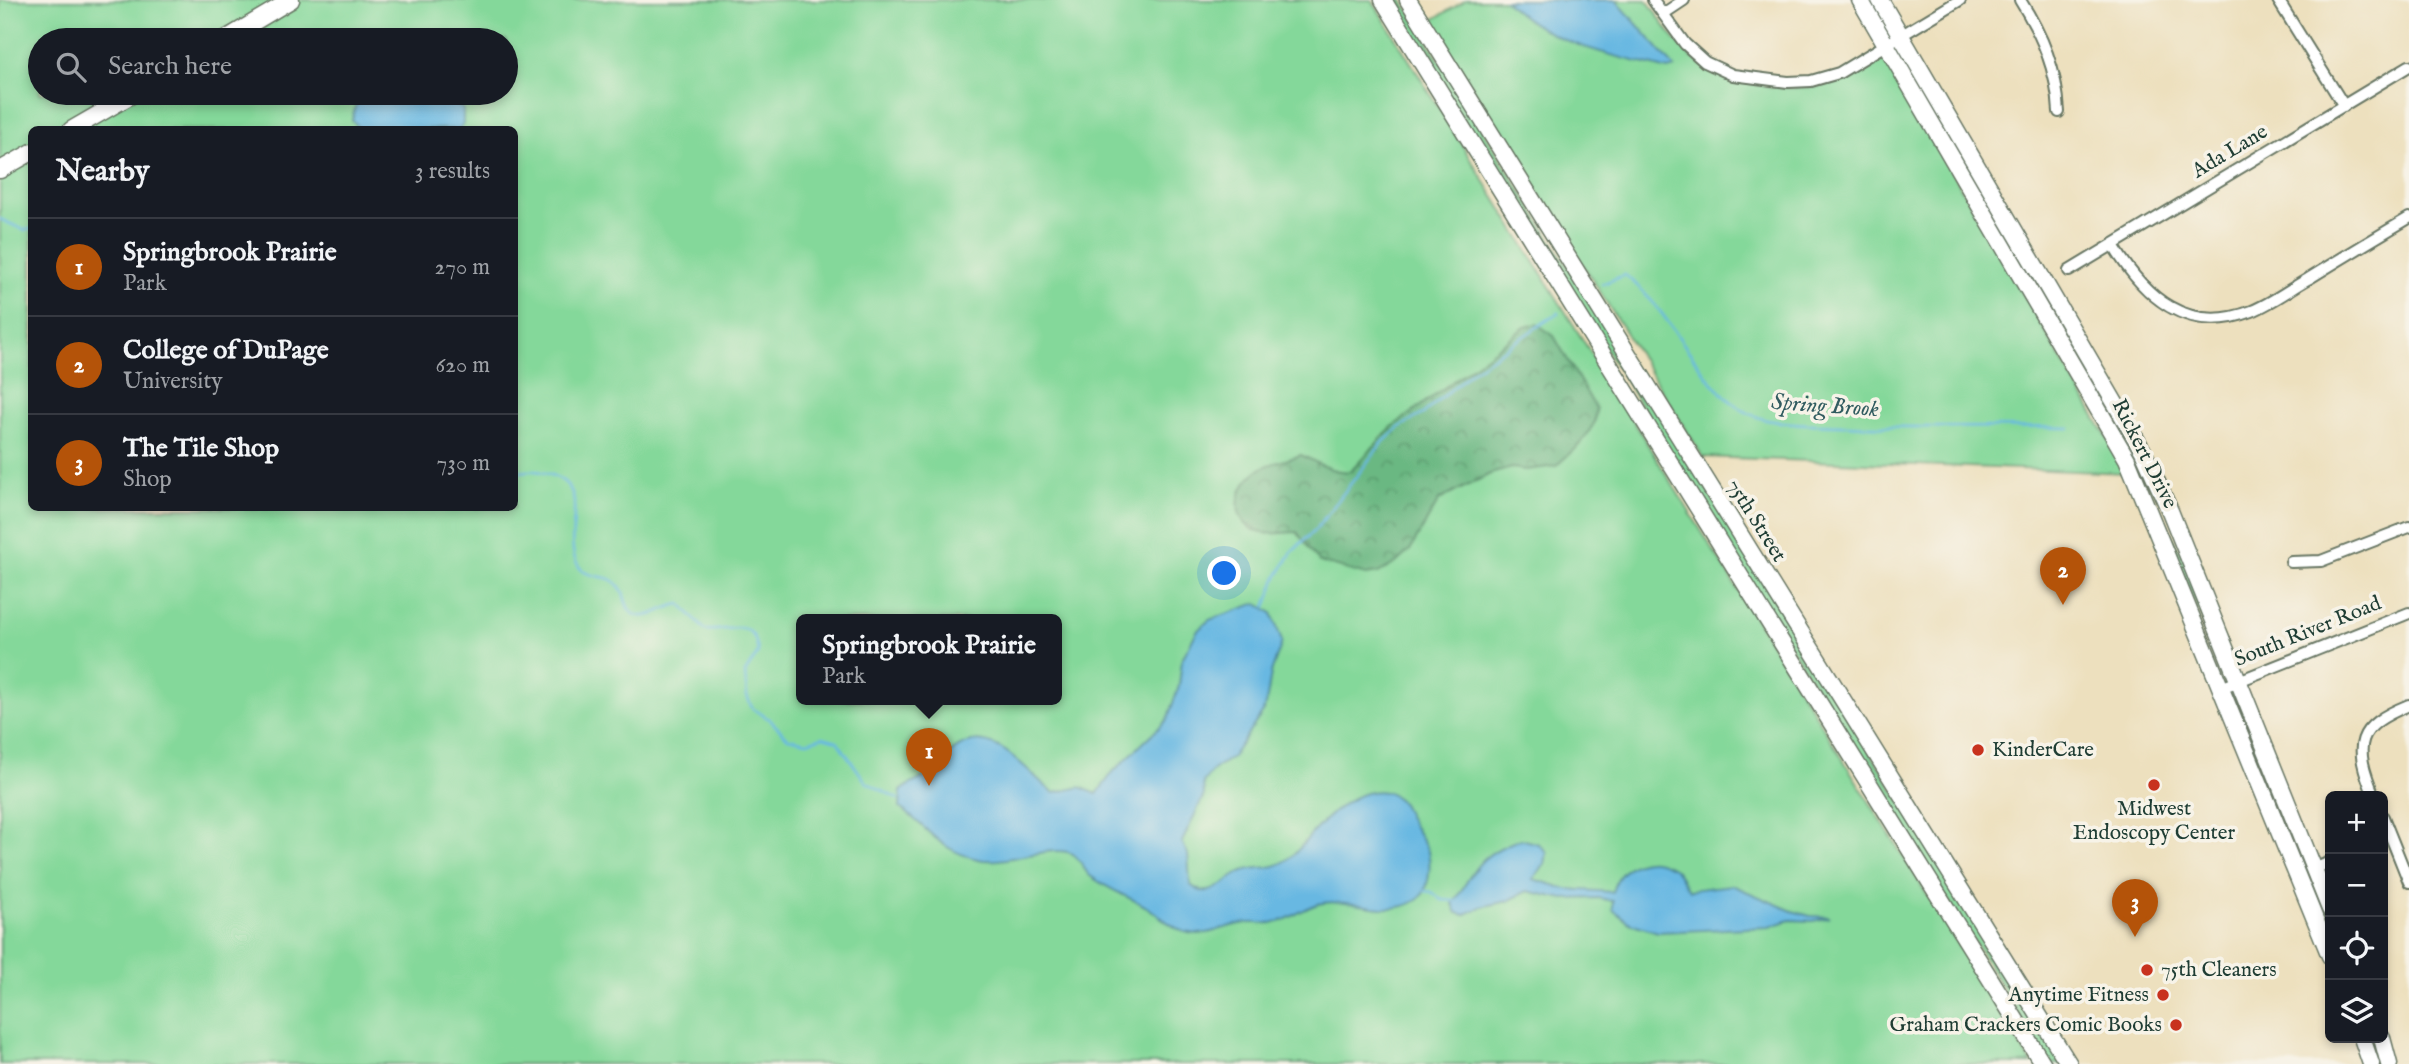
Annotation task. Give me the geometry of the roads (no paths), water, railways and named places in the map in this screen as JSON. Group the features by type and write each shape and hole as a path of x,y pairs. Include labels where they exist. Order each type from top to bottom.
{"main road":[{"path":"244,28 291,0"},
{"name":"75th Street","path":"1383,0 2043,1064"},
{"name":"75th Street","path":"1408,0 2069,1064"},
{"name":"Rickert Drive","path":"1860,0 2127,459 2325,944"},
{"name":"Rickert Drive","path":"1880,0 2143,451 2325,896"},
{"path":"78,126 114,105"},
{"path":"0,170 28,154"},
{"path":"2364,1043 2371,1064"},
{"path":"2383,1043 2389,1064"}],"street":[{"path":"1653,0 1685,44 1705,62 1727,73 1760,80 1802,82 1829,77 1886,46 1960,0"},
{"path":"1663,15 1684,0"},
{"path":"2020,0 2051,62 2057,83 2059,111"},
{"path":"2278,0 2344,106"},
{"name":"Ada Lane","path":"2069,271 2409,66"},
{"path":"2113,245 2133,278 2160,302 2195,316 2226,317 2259,308 2409,218"},
{"path":"2291,562 2321,561 2409,527"},
{"name":"South River Road","path":"2221,688 2409,613"},
{"path":"2372,791 2360,757 2362,740 2375,721 2409,705"},
{"path":"2388,840 2409,882"},
{"path":"2314,869 2325,864"}],"water":[{"path":"1505,0 1616,0 1675,68 1668,70 1624,59 1560,38 1540,28"},
{"path":"356,105 456,105 463,109 461,126 357,126 352,120"},
{"path":"1257,603 1272,613 1282,642 1271,673 1263,712 1232,757 1214,769 1203,782 1204,795 1182,842 1188,854 1190,884 1197,889 1210,891 1241,872 1281,863 1295,853 1324,821 1343,805 1366,793 1377,791 1388,793 1401,802 1428,851 1427,884 1417,900 1394,908 1323,903 1279,922 1240,924 1194,934 1174,927 1145,906 1096,880 1073,854 1053,851 1001,860 978,859 943,844 900,808 901,791 924,777 956,748 975,741 1000,748 1054,793 1080,787 1097,794 1113,772 1167,720 1179,686 1182,659 1197,631 1209,620"},
{"path":"1521,839 1539,844 1547,852 1545,864 1533,879 1567,889 1612,892 1621,874 1628,868 1645,861 1654,861 1673,868 1690,890 1732,885 1792,911 1810,916 1830,917 1813,921 1790,920 1769,927 1658,932 1630,923 1613,910 1613,901 1599,898 1564,899 1527,891 1508,901 1481,907 1464,915 1457,913 1453,904 1479,864 1495,851"}],"waterway":[{"name":"Spring Brook","path":"0,219 28,230"},
{"name":"Spring Brook","path":"1602,284 1625,275 1655,305 1719,390 1738,407 1763,419 1797,424 2070,428"},
{"name":"Spring Brook","path":"1266,607 1276,579 1292,552 1316,529 1382,443 1400,427 1423,414 1472,371 1558,313"},
{"name":"Spring Brook","path":"518,473 537,471 551,475 564,482 571,491 574,502 573,553 582,570 615,582 620,587 628,608 640,616 681,604 705,630 746,629 756,641 758,653 745,673 747,696 752,708 769,719 788,738 807,742 823,737 837,741 866,782 898,799"},
{"path":"1425,891 1432,892 1442,900 1455,901"}],"place":[{"name":"College of DuPage","path":"2063,605"},
{"name":"KinderCare","path":"1978,750"},
{"name":"Midwest Endoscopy Center","path":"2154,785"},
{"name":"Springbrook Prairie","path":"929,786"},
{"name":"The Tile Shop","path":"2135,937"},
{"name":"75th Cleaners","path":"2147,970"},
{"name":"Anytime Fitness","path":"2163,995"},
{"name":"Graham Crackers Comic Books","path":"2176,1025"}]}
